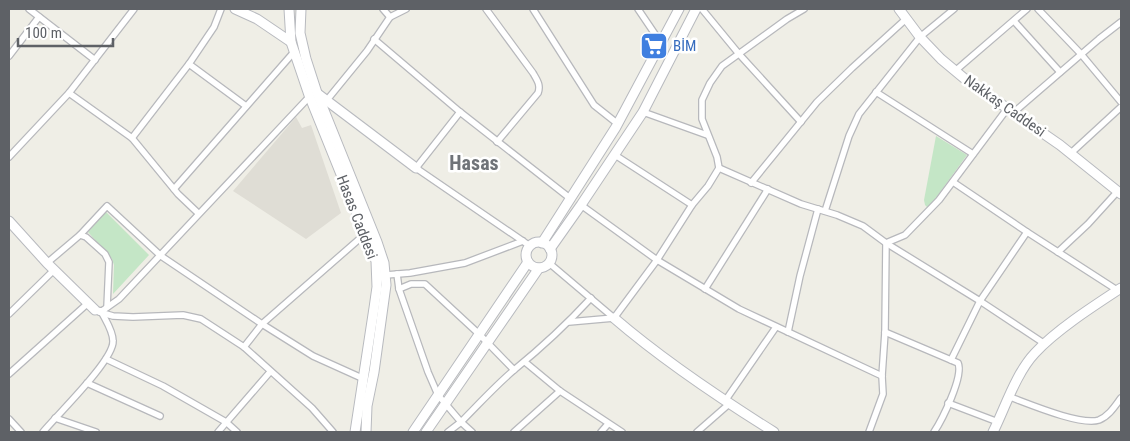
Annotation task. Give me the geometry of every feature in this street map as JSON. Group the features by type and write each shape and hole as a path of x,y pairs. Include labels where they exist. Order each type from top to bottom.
{"main road":[{"path":"234,9 257,20 292,42"},
{"name":"Hasas Caddesi","path":"289,9 294,52 378,242 384,263 386,275 383,312 367,406 366,432"},
{"name":"Hasas Caddesi","path":"301,9 301,42 313,94 376,261 377,287 355,432"},
{"path":"546,246 571,199 618,124 679,9"},
{"path":"546,246 581,205 643,112 696,9"},
{"name":"Nakkaş Caddesi","path":"899,9 920,37 955,71 1071,153 1120,192"},
{"path":"313,94 327,100 416,168"},
{"path":"9,221 87,304 99,311"},
{"path":"426,432 539,268 549,263 551,256 546,246 527,243 528,262 533,267 539,268"},
{"path":"413,432 528,262"},
{"path":"993,432 1022,372 1034,354 1067,325 1119,289"},
{"path":"614,318 644,344 727,402 774,432"}],"street":[{"path":"29,9 95,60"},
{"path":"9,157 69,93 134,9"},
{"path":"132,138 189,64 214,27 221,9"},
{"path":"383,9 390,17"},
{"path":"327,100 367,51 390,17 406,9"},
{"path":"486,9 534,73 540,88 538,93 497,142"},
{"path":"533,9 594,105 618,124"},
{"path":"638,9 661,43"},
{"path":"702,9 739,54 801,122"},
{"path":"569,322 614,318 658,260 692,205 708,186 719,168 717,157 702,120 702,100 710,83 722,66 804,9"},
{"path":"825,211 849,136 859,114 920,37 954,9"},
{"path":"955,71 1027,9"},
{"path":"1038,9 1081,54 1121,102"},
{"path":"9,56 39,17"},
{"path":"752,183 817,102 906,19"},
{"path":"1014,20 1060,72"},
{"path":"886,243 905,236 939,200 973,154 1010,111 1121,22"},
{"path":"374,39 460,112 571,199"},
{"path":"174,189 294,52"},
{"path":"189,64 246,106"},
{"path":"876,92 973,154"},
{"path":"69,93 132,138 153,161 174,189 198,213"},
{"path":"99,311 102,311 119,298 161,256 198,213 313,94"},
{"path":"1071,153 1121,107"},
{"path":"460,112 416,168 527,243"},
{"path":"643,112 707,135"},
{"path":"615,155 692,205"},
{"path":"719,168 752,183 863,226 886,243 1045,344"},
{"path":"953,182 1058,252 1119,289"},
{"path":"705,290 768,189"},
{"path":"1058,252 1120,192"},
{"path":"581,205 658,260 705,290 739,309 882,376"},
{"path":"9,314 107,206 161,256 262,324 313,356 364,379"},
{"path":"788,332 800,276 818,209"},
{"path":"951,360 980,301 1027,232"},
{"path":"244,347 262,324 366,234"},
{"path":"80,235 86,237 104,254 109,262 107,307"},
{"path":"386,275 410,273 465,263 527,243"},
{"path":"869,432 883,394 886,243"},
{"path":"549,263 614,318"},
{"path":"397,274 428,372 438,394 461,422 472,432"},
{"path":"400,288 411,284 425,284 480,334 514,370"},
{"path":"448,432 569,322 591,298"},
{"path":"9,374 87,304"},
{"path":"99,311 113,316 193,316 210,324 244,347 312,408 333,432"},
{"path":"43,432 87,383 106,359 112,347 111,330 99,311"},
{"path":"697,432 727,402 776,326"},
{"path":"885,332 958,363 959,371 955,387 934,432"},
{"path":"106,359 163,386 226,422 237,432"},
{"path":"525,362 560,391 622,432"},
{"path":"218,432 270,372"},
{"path":"87,383 160,416"},
{"path":"514,432 560,391"},
{"path":"1010,397 1070,417 1087,420 1099,420 1120,402"},
{"path":"948,403 998,422"},
{"path":"55,418 96,432"},
{"path":"9,419 21,432"},
{"path":"601,432 608,424"}],"shaded area":[{"path":"296,117 302,128 311,125 341,213 306,239 233,191"}],"green space":[{"path":"936,136 967,155 930,206 927,207 924,200"},
{"path":"106,212 149,255 113,294 114,265 112,259 88,232"}],"place":[{"name":"BİM","path":"654,46"}],"district":[{"name":"Hasas","path":"474,163"}]}
